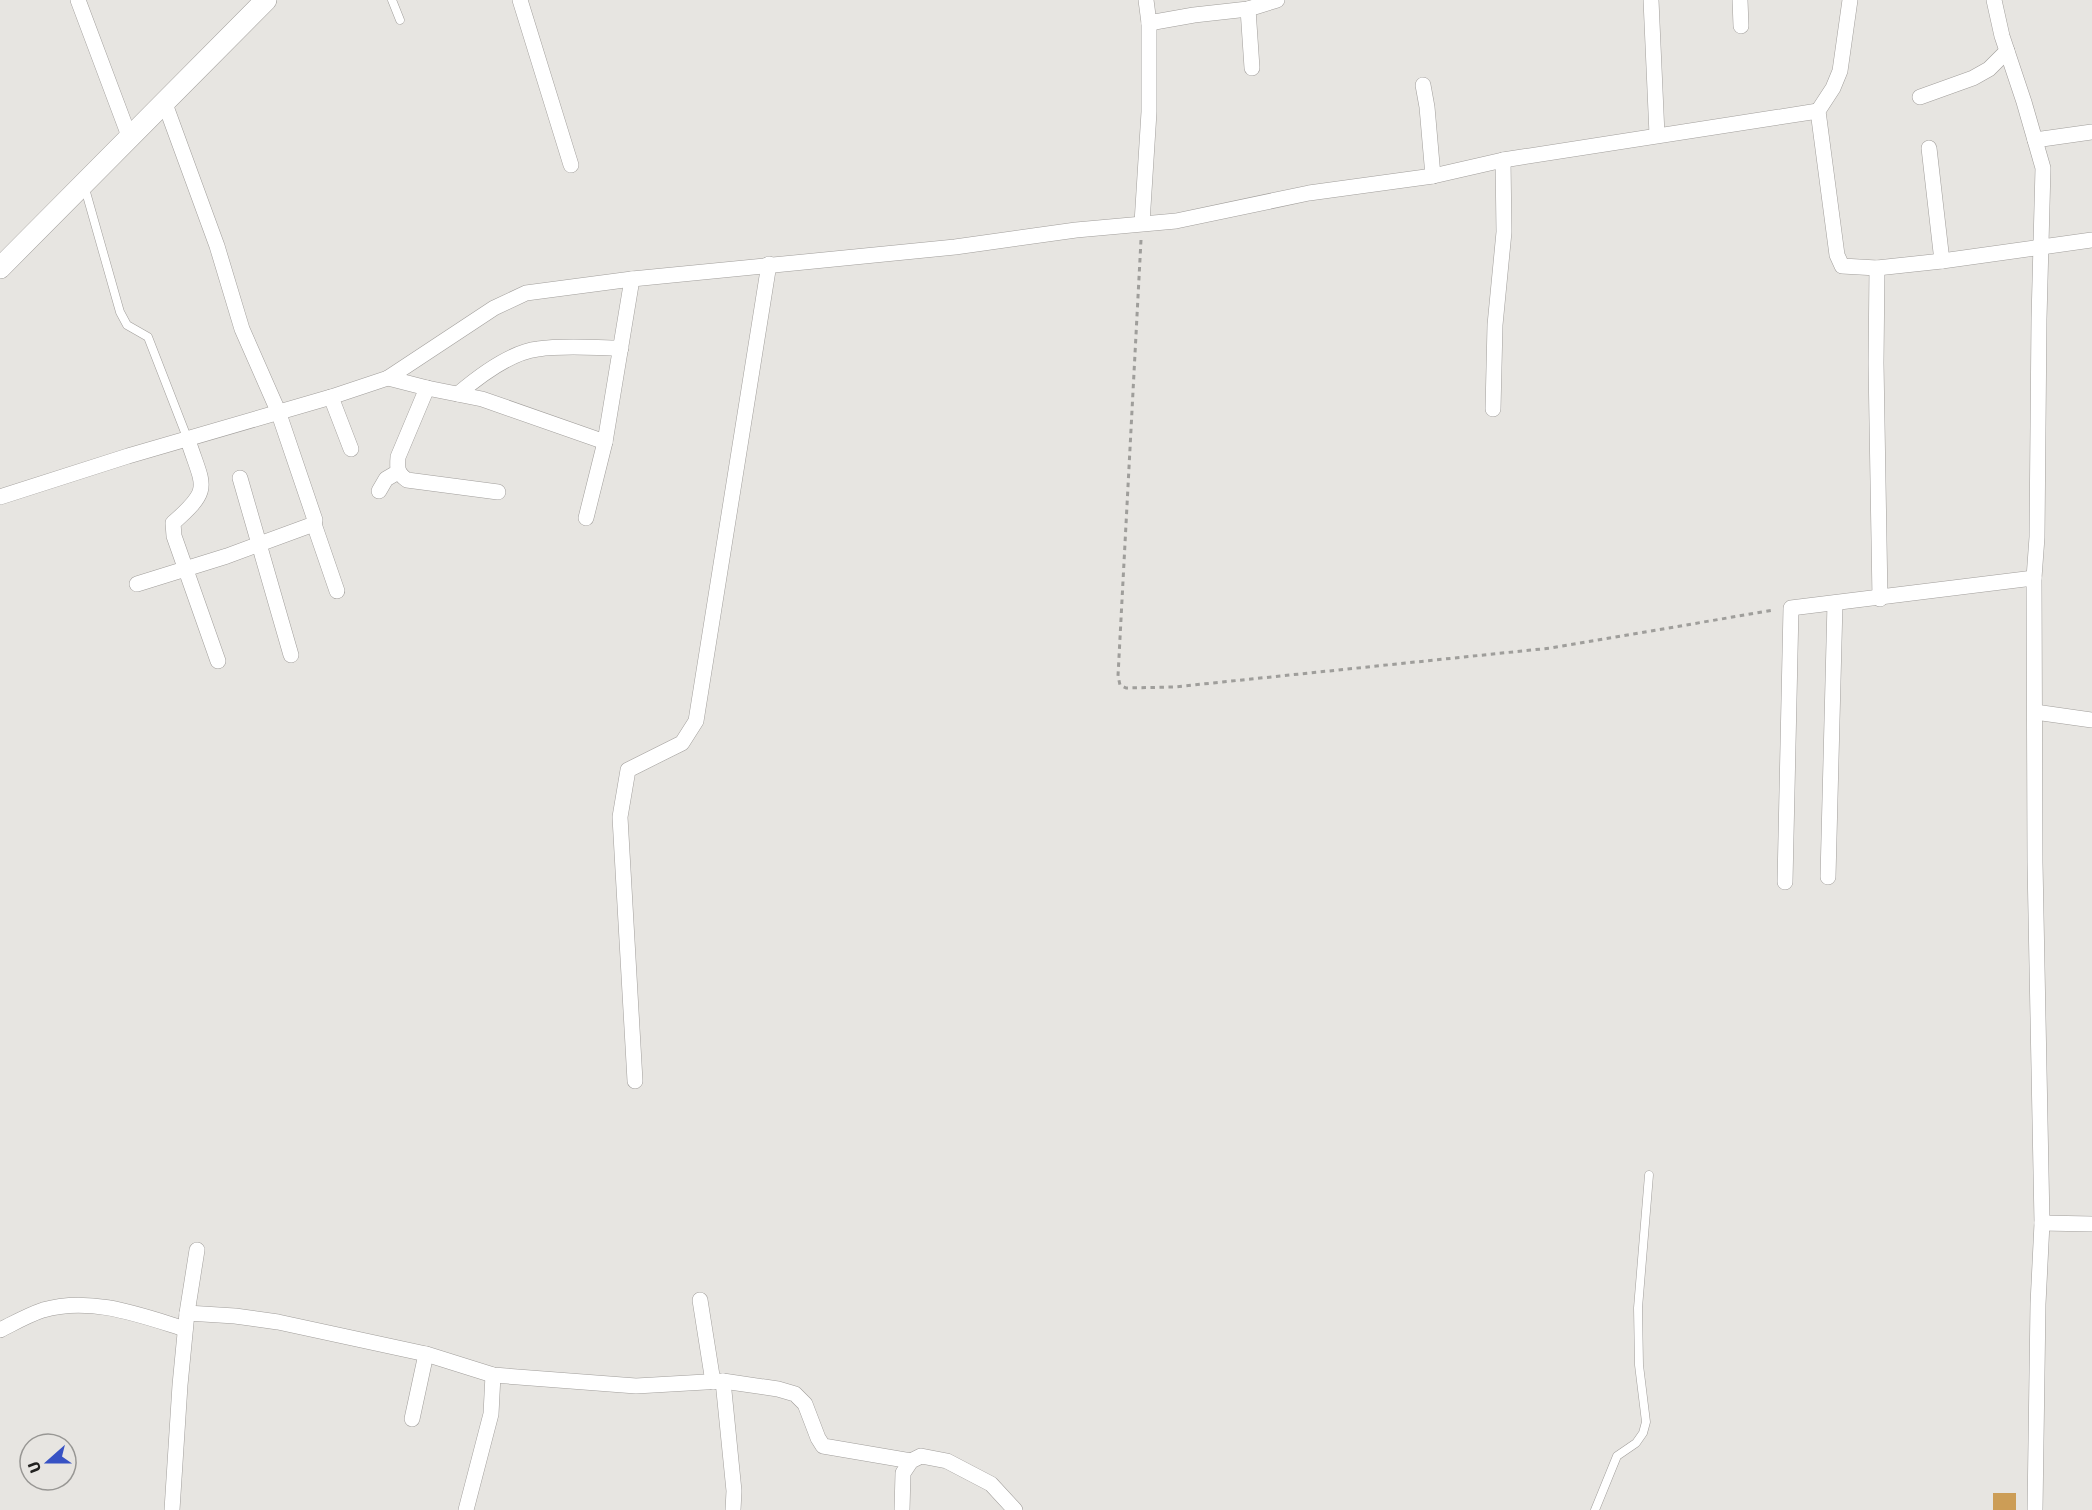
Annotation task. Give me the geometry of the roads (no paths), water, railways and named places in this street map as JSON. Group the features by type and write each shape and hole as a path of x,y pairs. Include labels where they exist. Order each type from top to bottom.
{"street":[{"path":"78,0 129,136"},
{"path":"0,268 266,0"},
{"path":"519,0 571,165"},
{"path":"1142,223 1149,112 1149,23 1146,0"},
{"path":"1149,23 1248,9 1277,0"},
{"path":"1651,0 1657,135"},
{"path":"1740,0 1741,26"},
{"path":"1850,0 1840,70 1833,88 1818,111 1826,184 1839,263 1845,267 1877,267 1942,261 2092,240"},
{"path":"1994,0 2043,168 2037,537 2034,578 2035,863 2042,1223 2038,1304 2035,1510"},
{"path":"1248,9 1252,69"},
{"path":"1920,97 1973,78 1989,69 2007,51"},
{"path":"1423,85 1433,176"},
{"path":"164,101 217,246 242,329 278,411 314,515 314,524 337,591"},
{"path":"0,497 388,378 510,299 526,293 632,279 955,247 1142,223 1176,221 1309,194 1433,176 1503,160 1818,111"},
{"path":"2035,140 2092,132"},
{"path":"1929,148 1942,261"},
{"path":"1493,409 1495,325 1504,232 1503,160"},
{"path":"635,1081 620,817 628,770 682,743 696,721 769,264"},
{"path":"1877,267 1880,598"},
{"path":"586,518 605,442 632,279"},
{"path":"459,394 482,374 519,355 537,349 621,348"},
{"path":"388,378 483,399 605,442"},
{"path":"428,388 398,457 397,467 400,475 407,480 498,492"},
{"path":"331,397 351,448"},
{"path":"188,440 202,482 202,492 194,504 173,523 174,536 218,661"},
{"path":"380,491 386,479 398,472"},
{"path":"240,478 291,655"},
{"path":"137,584 260,545 314,524"},
{"path":"1785,882 1791,608 2034,578"},
{"path":"1828,877 1835,603"},
{"path":"2035,712 2092,720"},
{"path":"2042,1223 2092,1224"},
{"path":"172,1510 185,1329 197,1250"},
{"path":"700,1300 718,1382 734,1491 734,1510"},
{"path":"0,1330 45,1310 75,1306 105,1307 125,1311 185,1329"},
{"path":"187,1313 278,1322 426,1354 493,1375 636,1386 718,1382 778,1389 795,1394 805,1404 823,1446 911,1461"},
{"path":"412,1419 426,1354"},
{"path":"466,1510 491,1414 493,1375"},
{"path":"902,1510 903,1473 911,1461 921,1456 947,1461 991,1484 1016,1510"}],"lane":[{"path":"392,0 400,20"},
{"path":"83,182 120,312 127,325 148,337 188,440"},
{"path":"1595,1510 1617,1456 1636,1443 1643,1433 1646,1422 1639,1365 1638,1308 1649,1174"}]}
